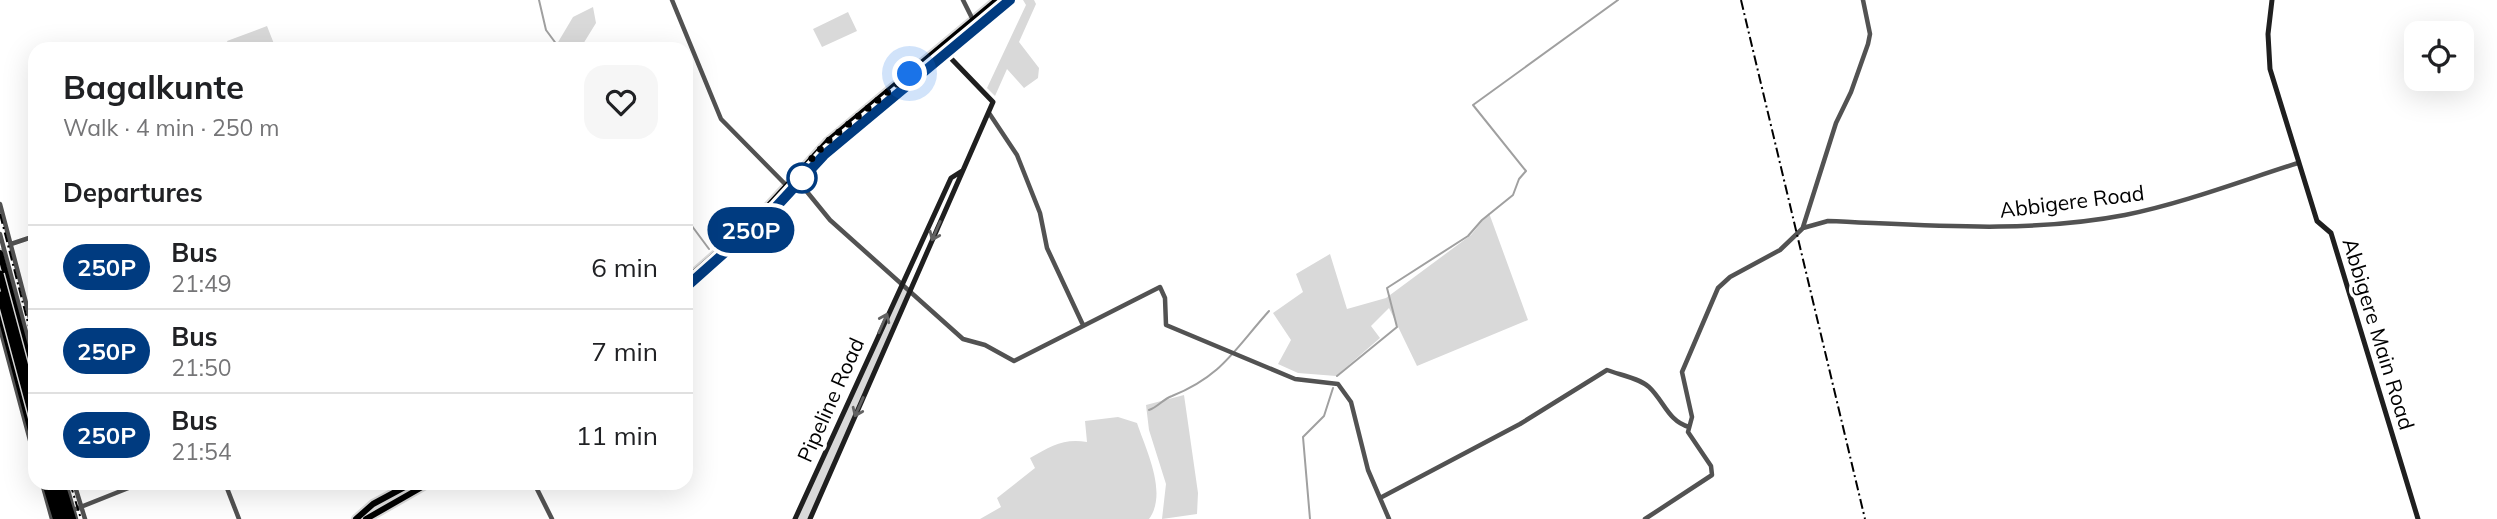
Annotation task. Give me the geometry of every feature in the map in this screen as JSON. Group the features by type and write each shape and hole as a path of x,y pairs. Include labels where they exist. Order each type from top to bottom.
{"highway":[{"path":"0,274 28,378"},
{"path":"0,295 28,400"},
{"path":"53,490 61,519"},
{"path":"58,490 67,519"}],"main road":[{"path":"693,280 790,188 828,141 997,0"},
{"path":"796,180 1010,0"},
{"name":"Abbigere Main Road","path":"2272,0 2268,34 2270,69 2317,222 2330,233 2418,519"},
{"path":"941,48 993,103 962,171"},
{"name":"Pipeline Road","path":"795,519 951,177 962,171"},
{"name":"Pipeline Road","path":"810,519 962,171"},
{"path":"693,274 790,188"},
{"path":"0,253 28,357"},
{"path":"0,314 28,420"},
{"path":"17,379 28,376"},
{"path":"45,490 54,519"},
{"path":"66,490 75,519"},
{"path":"356,519 373,504 399,490"},
{"path":"366,519 417,490"}],"street":[{"path":"672,0 689,42"},
{"path":"963,0 977,28"},
{"path":"1645,519 1712,475 1711,467 1688,432 1692,417 1682,372 1717,288 1730,277 1780,250 1803,228 1836,123 1853,88 1868,44 1870,34 1863,0"},
{"path":"693,51 721,119 790,188"},
{"path":"989,113 1017,155 1040,214 1047,248 1083,325"},
{"name":"Abbigere Road","path":"1803,228 1828,221 1927,227 2032,227 2105,218 2152,209 2298,163"},
{"path":"796,180 825,216 963,339 985,345 1014,361 1160,287 1165,298 1166,325 1295,379 1338,384 1351,402 1368,470 1389,519"},
{"path":"0,204 28,310"},
{"path":"0,234 28,340"},
{"path":"11,244 28,238"},
{"path":"0,328 28,433"},
{"path":"1380,498 1520,424 1607,370 1649,387 1666,411 1681,425 1689,427"},
{"path":"66,490 75,519"},
{"path":"76,490 85,519"},
{"path":"73,510 123,490"},
{"path":"228,490 239,519"},
{"path":"538,490 552,519"}],"shaded area":[{"path":"1023,0 1034,0 1036,4 1019,42 1039,68 1038,78 1024,88 1007,69 995,96 987,88 1026,5"},
{"path":"593,7 596,23 584,42 558,42 573,17"},
{"path":"848,12 857,31 822,47 813,29"},
{"path":"267,26 273,42 227,42"},
{"path":"1489,213 1528,320 1417,366 1389,308 1371,326 1380,338 1336,376 1298,373 1278,364 1291,340 1273,313 1303,292 1296,274 1330,254 1347,309 1386,298 1471,235"},
{"path":"901,286 908,292 808,519 797,519"},
{"path":"1184,395 1198,493 1197,514 1162,519 1166,484 1149,430 1146,405"},
{"path":"1118,417 1137,423 1154,471 1156,497 1149,519 980,519 1001,507 997,498 1035,468 1030,458 1058,444 1087,442 1085,421"}],"waterway":[{"path":"539,0 546,30 555,42"},
{"path":"1337,376 1397,327 1387,288 1468,236 1482,220 1513,195 1519,179 1526,171 1473,105 1618,0"},
{"path":"693,227 709,249"},
{"path":"1149,410 1215,371 1269,311"},
{"path":"1310,519 1303,437 1324,416 1333,388"}],"railway":[{"path":"1741,0 1865,519"},
{"path":"0,214 28,323"},
{"path":"72,490 81,519"}],"bus line":[{"name":"250P","path":"693,281 776,207 824,155 1010,0"}],"route":[{"path":"802,178 799,182 794,178 828,141 910,74"}]}
